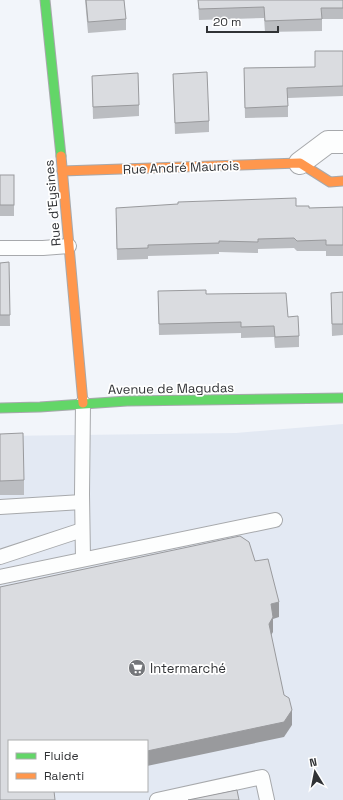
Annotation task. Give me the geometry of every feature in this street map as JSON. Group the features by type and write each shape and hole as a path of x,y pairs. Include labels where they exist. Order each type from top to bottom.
{"street":[{"name":"Rue d'Eysines","path":"45,0 83,403"},
{"path":"343,142 328,142 300,163 330,182 343,181"},
{"name":"Rue André Maurois","path":"62,171 300,163"},
{"name":"Avenue de Magudas","path":"0,408 40,407 127,401 343,398"}],"lane":[{"path":"0,248 43,248 69,246"},
{"path":"83,403 83,559"},
{"path":"0,507 82,502"},
{"path":"0,577 275,520"},
{"path":"0,557 82,530"},
{"path":"157,800 262,777 267,800"}],"shaded area":[{"path":"343,424 343,800 0,800 0,436 236,433"}],"building":[{"path":"86,0 124,0 126,19 88,22"},
{"path":"198,0 343,0 343,8 321,8 322,19 265,21 264,7 199,9"},
{"path":"315,51 343,51 343,86 287,88 288,106 245,108 244,68 315,67"},
{"path":"207,72 209,121 175,123 173,74"},
{"path":"138,73 139,105 93,107 92,76"},
{"path":"0,175 14,175 14,205 0,205"},
{"path":"296,198 296,206 309,206 309,208 343,207 343,245 326,245 326,240 297,241 294,238 258,239 258,242 219,241 219,243 148,245 148,248 117,249 116,208 178,204 178,202"},
{"path":"9,262 10,315 0,315 0,263"},
{"path":"206,290 206,294 286,293 288,317 298,316 299,336 275,337 274,326 241,327 241,322 159,324 158,291"},
{"path":"343,292 343,324 332,324 331,293"},
{"path":"23,433 24,480 0,481 0,434"},
{"name":"Intermarché","path":"240,536 249,542 255,561 268,559 279,602 271,604 273,617 269,624 284,695 289,698 292,710 284,722 148,751 148,740 8,740 8,792 54,792 55,800 0,800 0,587"},
{"path":"237,790 239,800 188,800"}],"traffic: fast":[{"path":"45,0 61,156"},
{"path":"0,408 40,407 127,401 343,398"}],"traffic: slow":[{"path":"61,156 83,403"},
{"path":"62,171 300,163 330,182 343,181"}],"place":[{"name":"Intermarché","path":"137,668"}]}
